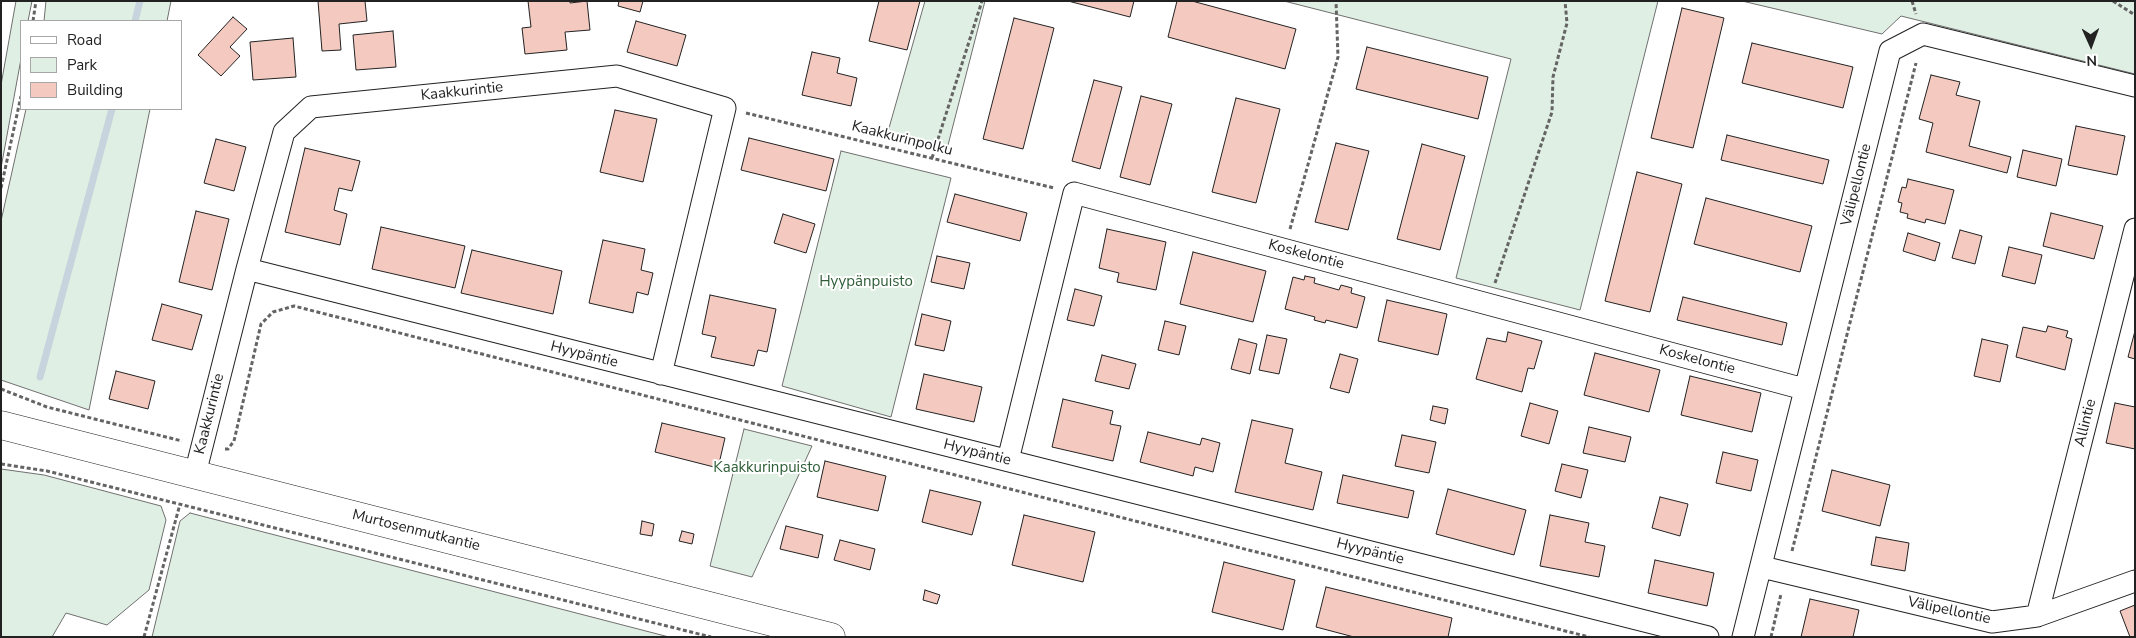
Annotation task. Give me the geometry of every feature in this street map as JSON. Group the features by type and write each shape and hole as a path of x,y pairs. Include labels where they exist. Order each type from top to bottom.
{"street":[{"path":"1923,34 2135,86"},
{"name":"Välipellontie","path":"1743,637 1890,51 1923,34"},
{"name":"Kaakkurintie","path":"195,474 247,268 284,132 311,107 618,76 725,108"},
{"path":"661,374 725,108"},
{"name":"Koskelontie","path":"1074,193 1804,389"},
{"path":"1008,460 1074,193"},
{"name":"Allintie","path":"2037,616 2135,229"},
{"name":"Hyypäntie","path":"247,268 1708,637"},
{"name":"Murtosenmutkantie","path":"1,425 831,637"},
{"name":"Välipellontie","path":"1762,567 1992,622 2037,616 2135,581"}],"path":[{"path":"33,20 36,1"},
{"path":"932,158 982,1"},
{"path":"1284,249 1338,57 1336,1"},
{"path":"1485,304 1494,287 1552,112 1553,77 1567,23 1565,1"},
{"path":"2113,1 2135,15"},
{"path":"1771,637 1923,34"},
{"path":"1,188 20,101"},
{"name":"Kaakkurinpolku","path":"725,108 1074,193"},
{"path":"1,388 47,407 202,446 228,449 234,441 261,324 272,312 294,306 1589,637"},
{"path":"1,464 47,471 711,637"},
{"path":"144,637 180,504"}],"green space":[{"path":"16,1 32,1 28,20 20,20 20,64 1,168 1,85"},
{"path":"46,1 171,1 167,20 44,20"},
{"path":"925,1 985,1 947,149 887,135"},
{"path":"1284,1 1658,1 1580,310 1456,278 1511,59"},
{"path":"1742,1 2135,1 2135,74 1901,16 1882,34"},
{"path":"26,110 150,110 89,410 1,380 1,221"},
{"name":"Hyypänpuisto","path":"841,151 951,178 891,417 782,386"},
{"name":"Kaakkurinpuisto","path":"744,429 812,446 752,577 710,566"},
{"path":"1,469 44,475 161,506 166,520 149,590 107,625 66,613 52,637 1,637"},
{"path":"190,513 669,637 152,637 180,521"}],"building":[{"path":"318,1 365,1 367,21 339,24 341,50 322,51"},
{"path":"528,1 570,1 570,3 587,1 590,30 565,32 567,50 525,54 522,28 531,27"},
{"path":"619,1 643,1 640,12 618,6"},
{"path":"879,1 920,1 907,50 869,41"},
{"path":"1068,1 1134,1 1130,17"},
{"path":"1177,1 1192,1 1296,29 1285,69 1168,37"},
{"path":"1682,8 1724,18 1693,148 1651,138"},
{"path":"233,17 247,29 230,47 240,56 221,76 198,55"},
{"path":"1014,18 1054,28 1023,149 983,139"},
{"path":"636,21 686,35 677,66 627,52"},
{"path":"393,31 396,67 356,70 353,35"},
{"path":"293,38 296,77 253,80 250,42"},
{"path":"1752,43 1853,67 1843,108 1742,83"},
{"path":"1367,47 1488,77 1478,119 1356,89"},
{"path":"812,52 840,58 837,73 857,78 851,106 802,95"},
{"path":"1931,75 1960,82 1956,95 1980,101 1969,146 2011,157 2007,173 1926,152 1933,123 1919,119"},
{"path":"1094,80 1122,87 1100,169 1072,161"},
{"path":"1141,96 1172,104 1150,185 1120,177"},
{"path":"1236,98 1280,109 1256,203 1212,192"},
{"path":"615,110 657,119 643,182 600,172"},
{"path":"2076,126 2125,136 2117,175 2068,165"},
{"path":"1727,135 1829,160 1823,184 1721,160"},
{"path":"749,138 834,159 826,191 741,170"},
{"path":"216,139 246,147 234,191 204,183"},
{"path":"1336,143 1369,151 1348,230 1315,222"},
{"path":"1422,144 1465,156 1440,250 1397,239"},
{"path":"305,148 360,161 352,191 339,188 334,210 347,214 340,245 285,232"},
{"path":"2023,150 2062,159 2056,186 2017,177"},
{"path":"1637,172 1682,184 1650,312 1605,301"},
{"path":"1908,179 1954,190 1945,224 1926,219 1925,223 1907,218 1908,214 1900,212 1902,203 1898,202 1902,187 1906,188"},
{"path":"955,194 1027,213 1020,241 947,222"},
{"path":"1706,198 1812,226 1800,272 1694,244"},
{"path":"196,211 229,219 212,290 179,282"},
{"path":"2051,213 2103,226 2094,259 2043,246"},
{"path":"783,214 815,224 806,253 774,243"},
{"path":"381,227 465,246 455,288 372,269"},
{"path":"1107,229 1166,242 1156,290 1117,282 1119,273 1099,268"},
{"path":"1960,230 1982,236 1975,264 1952,258"},
{"path":"1908,233 1940,243 1935,261 1903,251"},
{"path":"603,240 645,249 641,270 653,273 648,295 637,292 633,313 589,303"},
{"path":"2009,247 2042,255 2035,284 2002,276"},
{"path":"472,250 562,271 553,314 461,293"},
{"path":"1193,252 1266,271 1253,322 1180,304"},
{"path":"937,256 970,263 964,289 931,282"},
{"path":"1305,276 1315,278 1314,283 1339,290 1341,285 1352,288 1351,293 1365,297 1357,328 1326,320 1325,323 1314,320 1315,317 1285,309 1293,277 1304,280"},
{"path":"1075,289 1102,296 1094,326 1067,320"},
{"path":"710,295 776,309 767,352 758,350 754,366 711,357 716,337 702,334"},
{"path":"1683,297 1787,323 1782,345 1677,320"},
{"path":"1387,300 1447,314 1438,355 1378,341"},
{"path":"162,304 202,315 192,350 152,340"},
{"path":"922,314 951,321 944,351 915,345"},
{"path":"1165,321 1186,326 1179,355 1158,350"},
{"path":"2048,326 2068,331 2066,337 2072,339 2065,370 2016,357 2023,327 2046,332"},
{"path":"2135,331 2135,359 2128,357"},
{"path":"1508,332 1542,341 1534,369 1528,368 1522,392 1476,379 1487,338 1506,342"},
{"path":"1267,335 1287,339 1279,374 1259,370"},
{"path":"1239,339 1257,344 1250,374 1231,369"},
{"path":"1982,339 2008,345 2000,382 1974,376"},
{"path":"1595,353 1660,370 1649,412 1584,395"},
{"path":"1340,354 1358,359 1349,393 1330,388"},
{"path":"1102,355 1136,364 1129,389 1095,381"},
{"path":"116,371 155,381 148,409 109,399"},
{"path":"924,374 982,387 974,422 916,409"},
{"path":"1690,376 1761,393 1752,432 1681,415"},
{"path":"1063,399 1113,411 1110,424 1121,426 1113,461 1052,447"},
{"path":"1530,403 1558,411 1549,444 1521,436"},
{"path":"2115,403 2135,407 2135,449 2106,443"},
{"path":"1433,406 1448,409 1445,424 1430,420"},
{"path":"1252,420 1293,429 1285,463 1322,472 1313,510 1235,492"},
{"path":"662,423 725,438 718,468 655,452"},
{"path":"1589,427 1631,437 1625,462 1583,453"},
{"path":"1148,432 1200,445 1202,438 1220,443 1213,472 1195,467 1193,476 1140,462"},
{"path":"1402,435 1436,442 1429,473 1395,466"},
{"path":"1723,452 1758,460 1751,491 1716,483"},
{"path":"825,461 886,476 878,511 817,497"},
{"path":"1562,464 1588,470 1581,498 1555,491"},
{"path":"1832,470 1890,485 1880,526 1822,511"},
{"path":"1343,475 1414,491 1408,518 1337,503"},
{"path":"1448,489 1526,510 1514,555 1436,534"},
{"path":"930,490 981,502 972,535 922,522"},
{"path":"1660,497 1688,504 1680,536 1652,528"},
{"path":"1024,515 1095,532 1083,582 1012,565"},
{"path":"1550,515 1589,523 1585,542 1605,546 1599,577 1540,566"},
{"path":"642,521 654,524 652,536 640,534"},
{"path":"786,526 823,535 818,558 780,549"},
{"path":"682,531 694,534 692,544 679,541"},
{"path":"1876,537 1909,543 1905,571 1871,565"},
{"path":"840,540 875,549 870,570 834,560"},
{"path":"1655,560 1714,573 1707,606 1648,593"},
{"path":"1224,562 1295,580 1283,630 1212,612"},
{"path":"1326,587 1452,618 1448,637 1354,637 1316,627"},
{"path":"925,590 940,595 937,604 923,600"},
{"path":"1810,599 1859,610 1853,637 1801,637"},
{"path":"2135,605 2135,637 2130,637 2120,611"}],"waterway":[{"path":"135,20 140,1"},
{"path":"40,377 112,110"}]}
